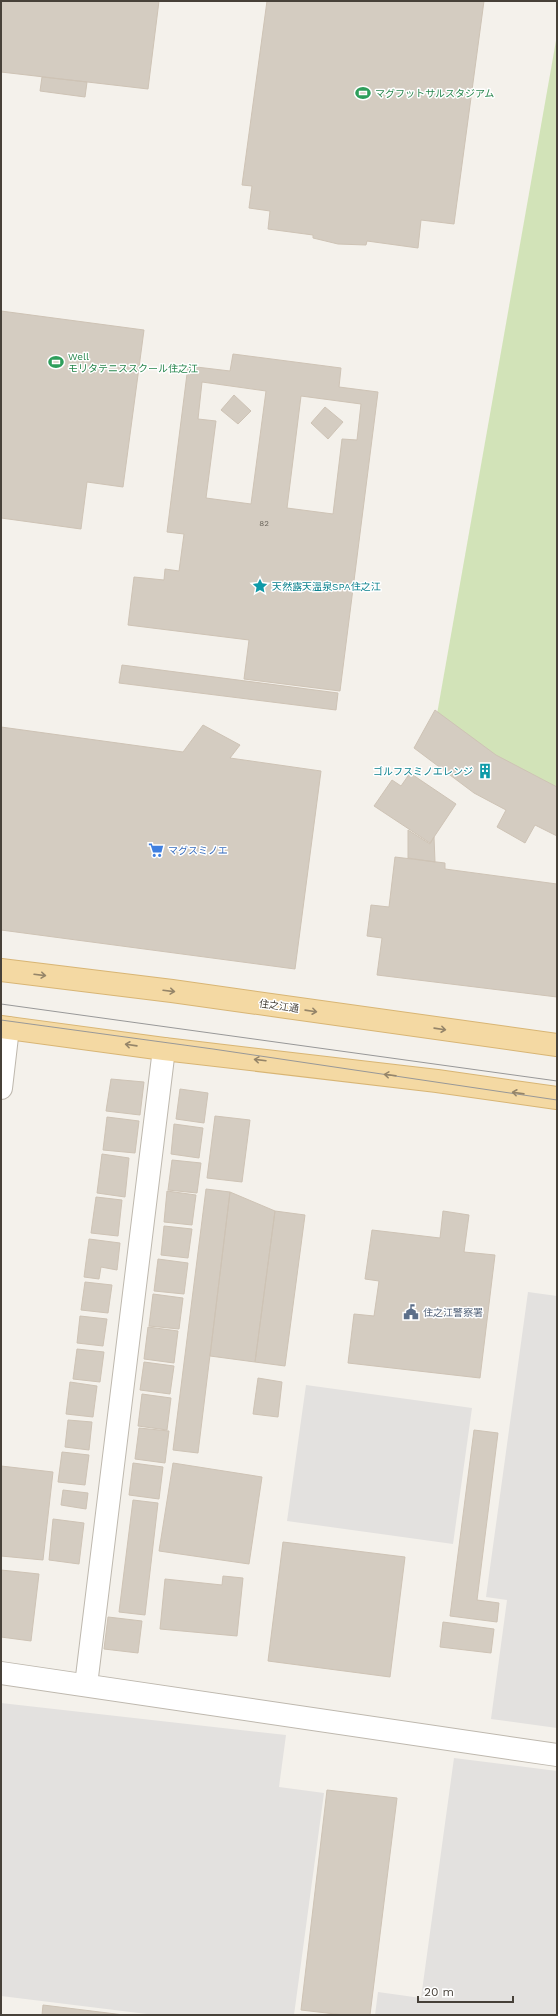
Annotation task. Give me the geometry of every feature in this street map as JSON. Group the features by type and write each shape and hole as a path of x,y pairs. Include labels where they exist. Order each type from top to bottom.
{"main road":[{"name":"住之江通","path":"1,970 172,991 557,1045"},
{"path":"4,1027 164,1049 437,1081 557,1098"}],"street":[{"path":"1,1088 4,1027"},
{"path":"86,1685 164,1049"},
{"path":"1,1672 557,1756"}],"green space":[{"path":"557,35 557,790 520,773 437,714"}],"shaded area":[{"path":"528,1292 557,1296 557,1728 491,1719 507,1600 486,1597"},
{"path":"306,1385 472,1408 453,1544 287,1521"},
{"path":"1,1703 286,1735 279,1787 324,1793 294,2015 155,2015 1,1996"},
{"path":"454,1758 557,1771 557,2015 375,2015 378,1992 421,1998"}],"building":[{"path":"1,1 159,1 148,89 1,72"},
{"name":"マグフットサルスタジアム","path":"267,1 484,1 454,224 421,220 418,248 367,241 366,245 338,244 313,238 313,235 268,229 270,211 249,208 252,186 242,185"},
{"path":"42,77 87,82 85,97 40,91"},
{"path":"1,311 144,330 123,487 87,482 81,529 1,518"},
{"path":"233,354 341,368 339,387 378,392 340,691 244,679 249,640 128,625 134,577 164,580 165,569 179,571 184,534 167,532 188,366 230,371","holes":["202,382 266,391 251,504 206,498 216,421 198,419","301,396 361,404 357,440 342,439 333,514 287,508"]},
{"path":"234,395 251,411 238,424 221,410"},
{"path":"325,407 343,422 328,439 311,423"},
{"path":"122,665 338,693 336,710 119,683"},
{"name":"ゴルフスミノエレンジ","path":"435,710 496,755 557,787 557,836 535,825 525,843 497,827 506,810 474,793 414,748"},
{"name":"マグスミノエ","path":"203,725 240,745 230,758 321,771 295,969 1,930 1,727 183,752"},
{"path":"410,773 456,804 430,843 374,806 392,780 401,786"},
{"path":"408,830 430,844 434,837 435,862 408,858"},
{"path":"395,857 445,863 445,869 557,884 557,997 377,975 382,938 367,936 371,905 389,907"},
{"path":"111,1079 144,1082 140,1115 106,1111"},
{"path":"180,1089 208,1093 204,1123 176,1119"},
{"path":"215,1116 250,1120 242,1182 207,1178"},
{"path":"107,1117 139,1121 135,1153 103,1150"},
{"path":"174,1124 203,1128 199,1158 171,1154"},
{"path":"102,1154 129,1158 125,1197 97,1193"},
{"path":"172,1160 201,1163 197,1193 168,1190"},
{"path":"206,1189 230,1192 198,1453 173,1450"},
{"path":"167,1191 196,1195 192,1225 164,1222"},
{"path":"230,1192 275,1211 255,1362 210,1356"},
{"path":"96,1197 122,1200 118,1236 91,1233"},
{"path":"275,1211 305,1215 285,1366 255,1362"},
{"path":"443,1211 469,1215 464,1252 495,1255 480,1378 348,1363 354,1314 374,1316 379,1281 365,1279 372,1230 440,1238"},
{"path":"164,1226 192,1229 188,1258 161,1255"},
{"path":"89,1239 120,1243 117,1270 101,1267 99,1279 84,1277"},
{"path":"158,1259 188,1263 184,1294 154,1291"},
{"path":"85,1282 112,1285 108,1313 81,1310"},
{"path":"153,1294 183,1298 179,1329 149,1326"},
{"path":"80,1316 107,1319 103,1346 77,1343"},
{"path":"148,1327 178,1331 174,1363 144,1359"},
{"path":"77,1349 104,1352 100,1382 73,1379"},
{"path":"144,1362 174,1366 170,1394 140,1390"},
{"path":"258,1378 282,1382 278,1417 253,1414"},
{"path":"70,1382 97,1386 93,1417 66,1414"},
{"path":"142,1394 171,1398 167,1430 138,1426"},
{"path":"68,1420 92,1422 89,1450 65,1447"},
{"path":"139,1428 169,1431 165,1463 135,1459"},
{"path":"474,1430 498,1433 477,1600 499,1603 497,1622 450,1616"},
{"path":"62,1452 89,1455 85,1485 58,1482"},
{"path":"133,1463 163,1467 159,1499 129,1495"},
{"path":"173,1463 262,1477 249,1564 159,1551"},
{"path":"1,1466 53,1472 43,1560 1,1556"},
{"path":"63,1490 88,1493 86,1509 61,1505"},
{"path":"133,1500 158,1503 145,1615 119,1612"},
{"path":"53,1519 84,1523 79,1564 49,1560"},
{"path":"283,1542 405,1557 390,1677 268,1661"},
{"path":"1,1570 39,1574 31,1641 1,1637"},
{"path":"223,1576 243,1578 237,1636 160,1629 165,1579 222,1585"},
{"path":"108,1617 142,1621 138,1653 104,1649"},
{"path":"443,1622 494,1629 491,1653 440,1647"},
{"path":"327,1790 397,1798 370,2015 344,2015 301,2010"},
{"path":"43,2005 124,2015 42,2015"}],"tram line":[{"path":"1,1004 557,1081"},
{"path":"1,1020 213,1049 557,1100"}],"place":[{"name":"マグフットサルスタジアム","path":"363,93"},
{"name":"Well モリタテニススクール住之江","path":"56,362"},
{"name":"天然露天溫泉SPA住之江","path":"260,586"},
{"name":"ゴルフスミノエレンジ","path":"485,771"},
{"name":"マグスミノエ","path":"156,850"},
{"name":"住之江警察署","path":"411,1312"}]}
